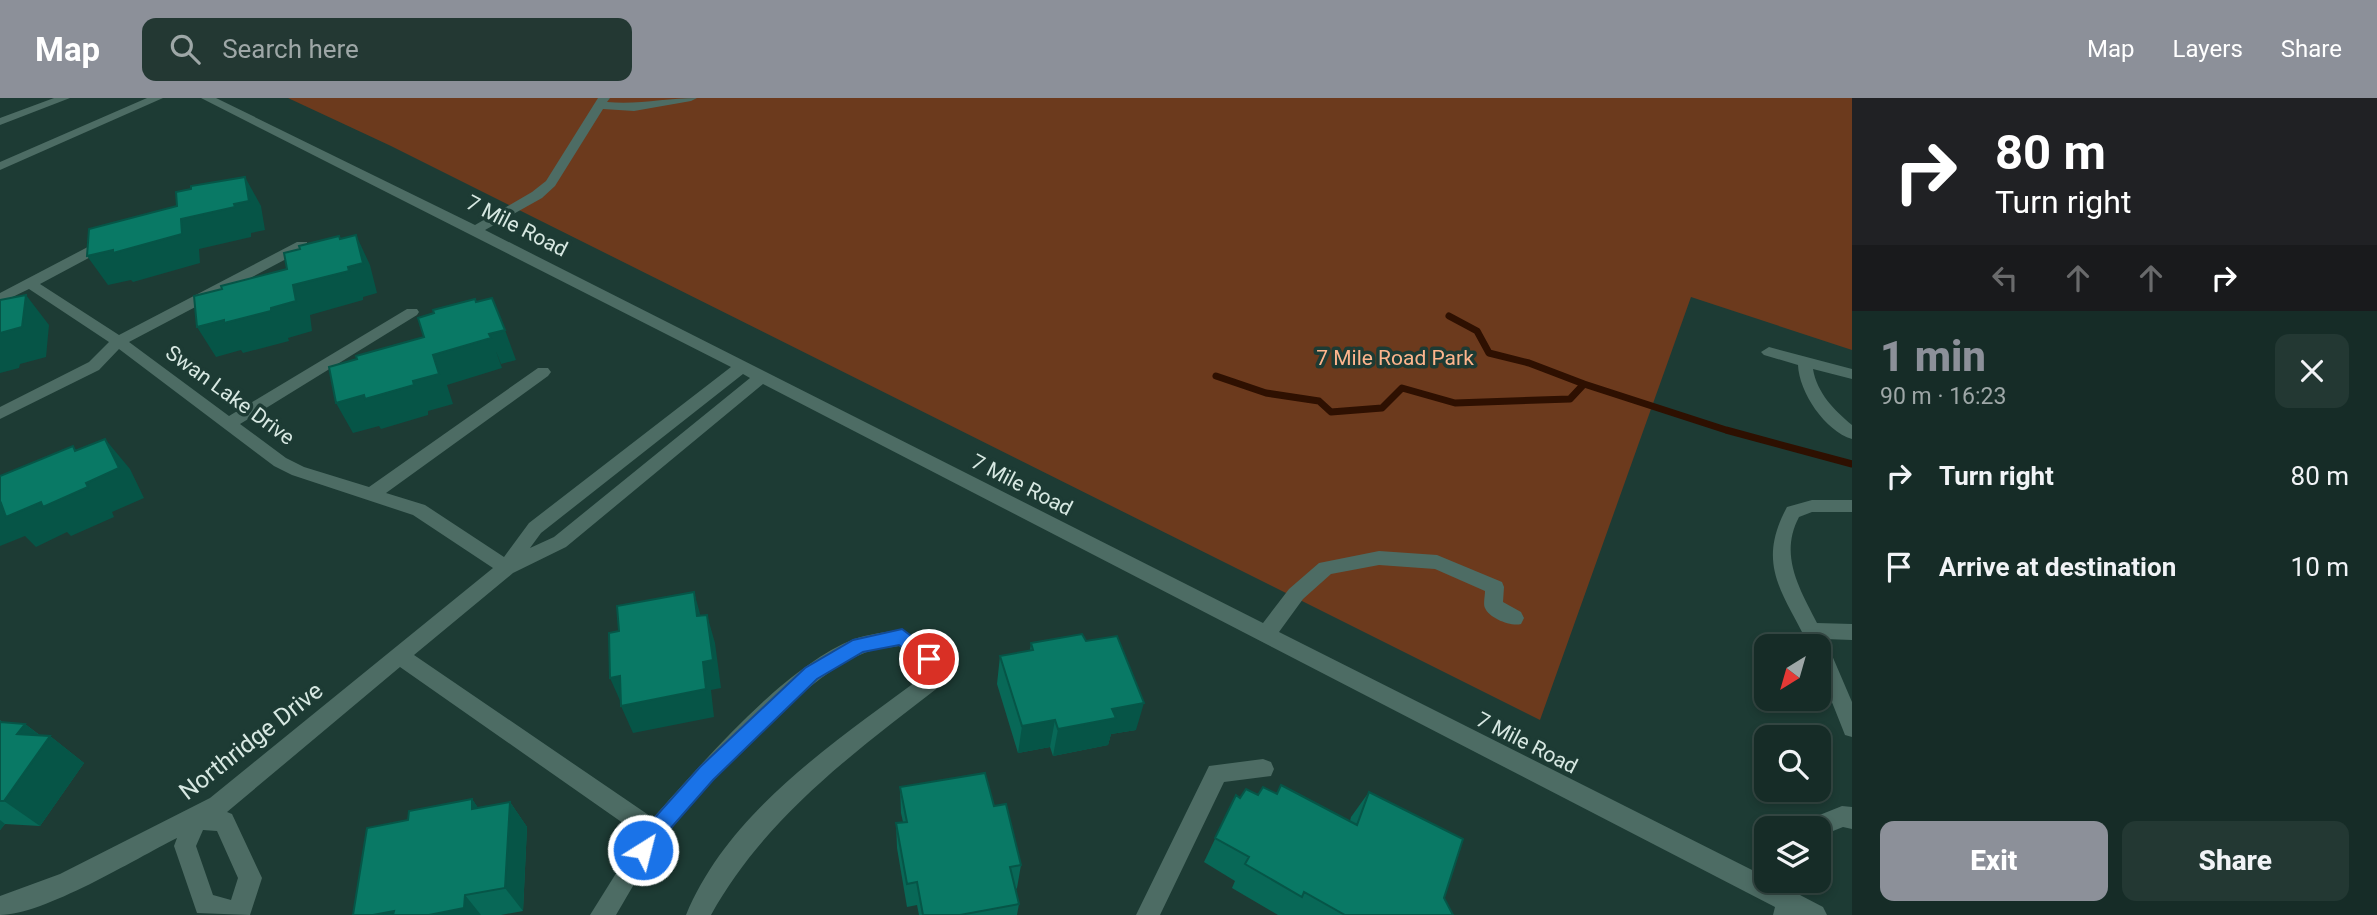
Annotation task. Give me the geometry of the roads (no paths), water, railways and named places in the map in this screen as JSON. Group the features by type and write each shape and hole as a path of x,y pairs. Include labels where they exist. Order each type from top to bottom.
{"street":[{"path":"0,122 64,98"},
{"path":"0,166 157,98"},
{"name":"7 Mile Road","path":"207,98 475,230 1815,915"},
{"path":"475,230 537,195 551,183 602,102 634,108 691,98"},
{"path":"0,299 118,237"},
{"path":"0,414 94,366 118,341 302,245"},
{"name":"Swan Lake Drive","path":"31,284 118,341 280,462 298,471 419,510 506,568"},
{"path":"228,424 412,312"},
{"path":"1769,352 1852,374"},
{"path":"1805,362 1804,367 1816,397 1838,423 1852,433"},
{"name":"Northridge Drive","path":"0,908 66,883 197,819 218,805 506,568 535,528 741,367"},
{"path":"371,495 543,372"},
{"name":"Northridge Drive","path":"506,568 561,542 761,377"},
{"path":"1852,506 1812,506 1793,512 1780,538 1783,569 1794,601 1812,631 1852,728"},
{"path":"1266,635 1296,594 1326,568 1379,558 1437,562 1495,587 1493,607 1514,618"},
{"path":"1812,631 1852,632"},
{"path":"603,915 655,832 706,773 811,674 859,646 902,637 929,659 937,677 826,761 758,827 711,889 698,915"},
{"path":"400,656 655,832"},
{"path":"1148,915 1217,773 1263,769"},
{"path":"1831,821 1842,816 1852,818"},
{"path":"197,819 224,821 250,878 238,914 205,905 184,846 197,819"}],"waterway":[{"path":"1449,316 1477,331 1489,353 1529,363 1584,384"},
{"path":"1216,376 1266,393 1319,401 1331,412 1382,408 1402,388 1455,403 1570,399 1584,384"},
{"path":"1584,384 1726,430 1852,464"}],"park label":[{"name":"7 Mile Road Park","path":"1395,358"}]}
